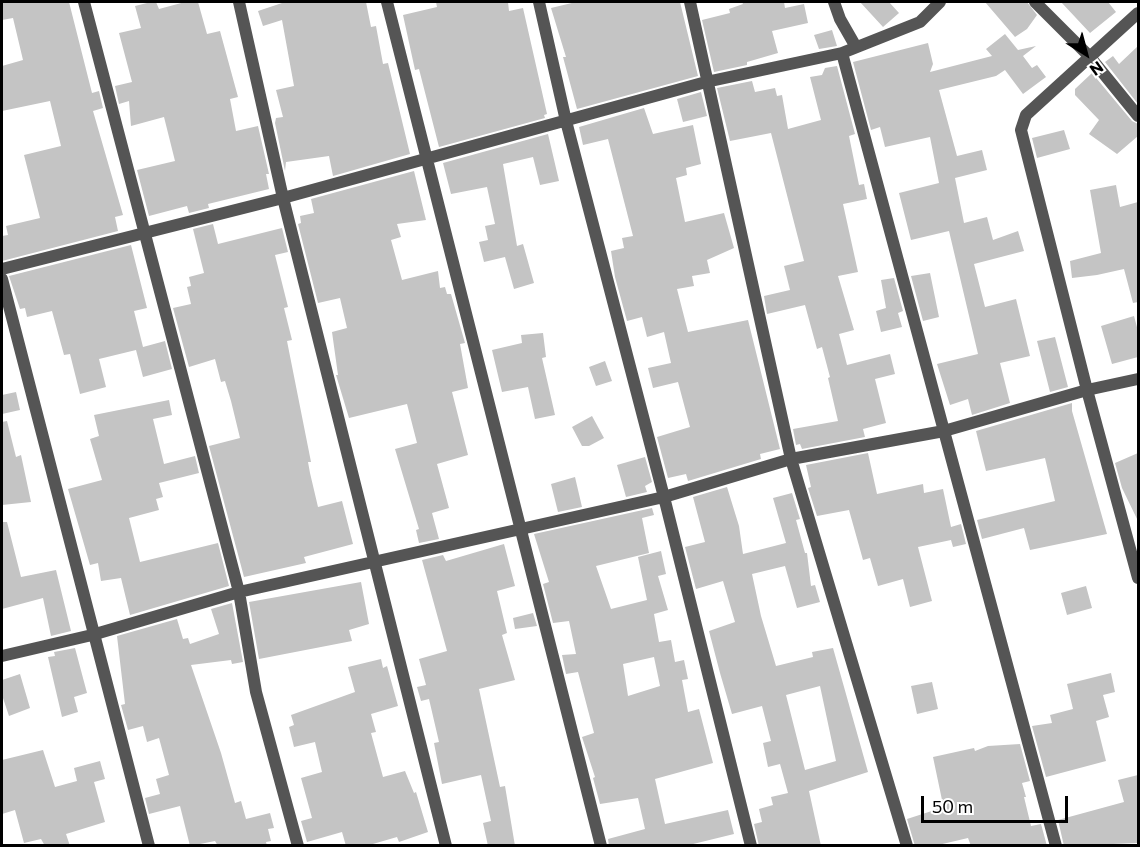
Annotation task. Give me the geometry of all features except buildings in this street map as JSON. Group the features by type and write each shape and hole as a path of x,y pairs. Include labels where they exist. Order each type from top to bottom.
{"street":[{"path":"84,2 143,234 239,592 256,692 298,846"},
{"path":"239,2 283,198 377,562 446,846"},
{"path":"387,2 601,846"},
{"path":"539,2 566,121 664,497 751,846"},
{"path":"690,2 791,459 907,846"},
{"path":"834,2 840,19 856,47"},
{"path":"2,269 283,198 706,82 842,53 920,22 940,2"},
{"path":"1035,2 1090,57 1138,116"},
{"path":"1138,13 1026,115 1021,130 1087,390 1138,578"},
{"path":"842,53 1056,846"},
{"path":"2,279 92,635 149,846"},
{"path":"2,656 92,635 239,592 521,527 664,497 791,459 944,431 1087,390 1138,379"}]}
